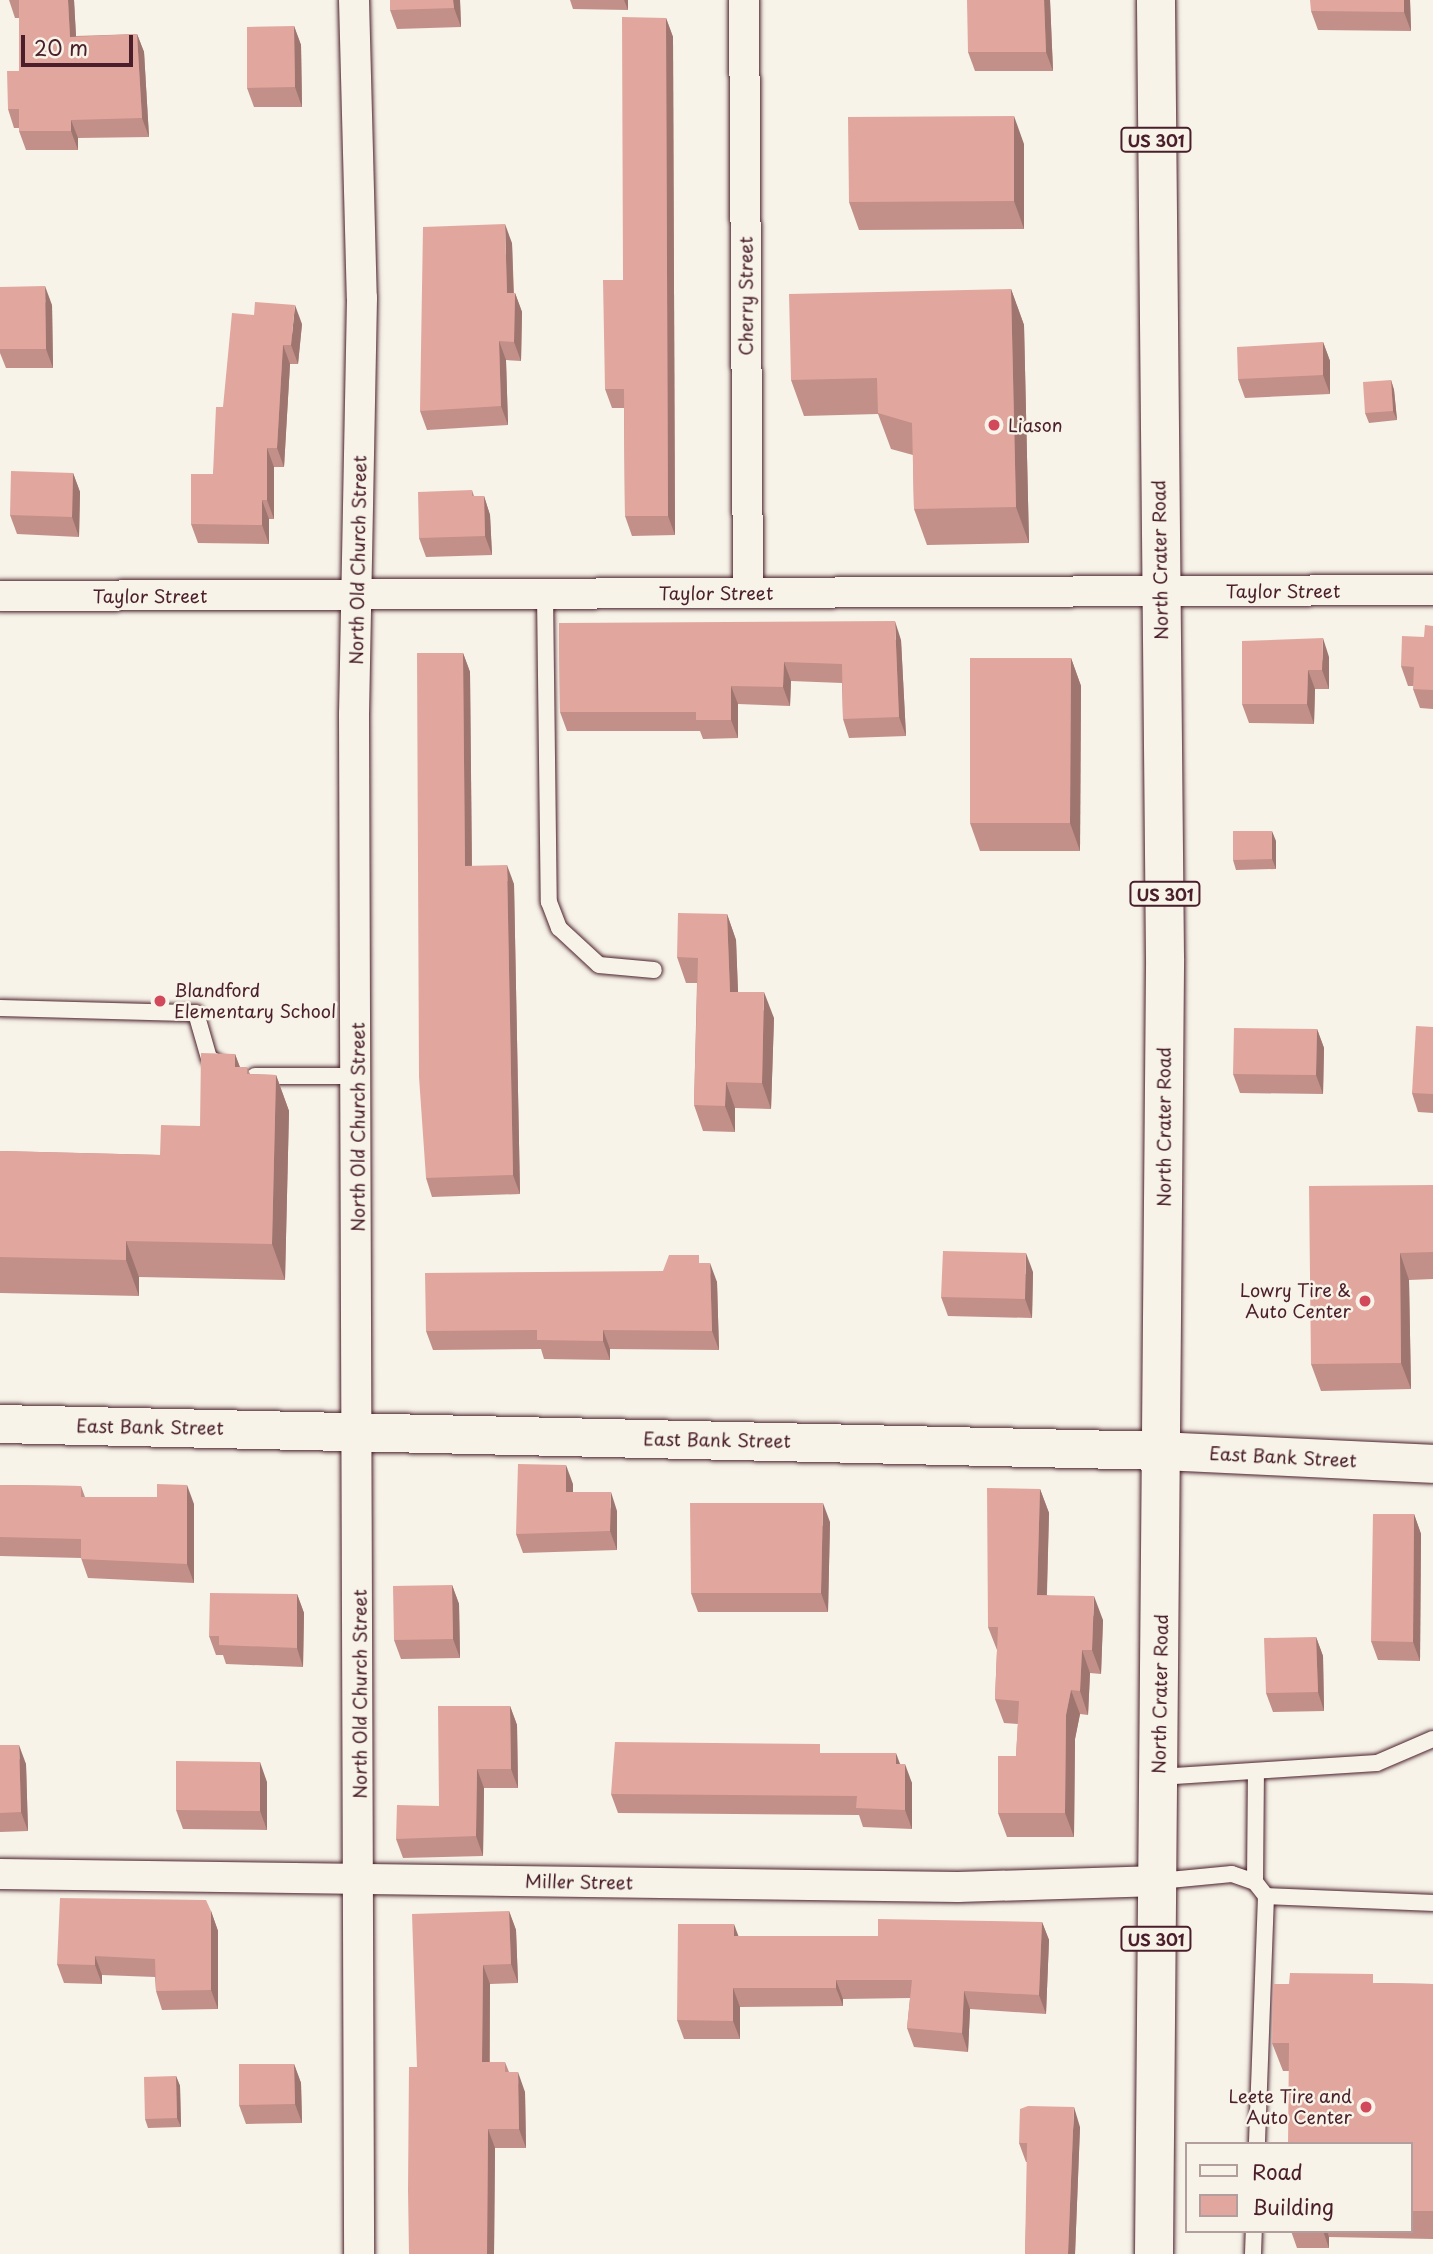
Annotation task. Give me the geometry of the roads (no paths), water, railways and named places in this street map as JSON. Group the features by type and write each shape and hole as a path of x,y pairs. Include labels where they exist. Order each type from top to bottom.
{"main road":[{"name":"North Crater Road","path":"1154,2254 1161,1451 1161,593 1156,0"},
{"name":"East Bank Street","path":"0,1424 1161,1451 1433,1464"}],"street":[{"name":"North Old Church Street","path":"354,0 362,298 358,1076 359,2254"},
{"name":"Cherry Street","path":"744,0 748,592"},
{"name":"Taylor Street","path":"0,596 1433,590"},
{"name":"Miller Street","path":"0,1874 958,1887 1159,1881"}],"lane":[{"path":"545,594 549,902 559,928 599,965 654,970"},
{"path":"0,1009 196,1013 209,1058 242,1076 358,1076"},
{"path":"1159,1777 1256,1773 1377,1763 1433,1739"},
{"path":"1255,1882 1256,1773"},
{"path":"1159,1881 1232,1874 1255,1882 1266,1896 1256,2142"},
{"path":"1266,1896 1433,1903"},
{"path":"1253,2254 1254,2233"}],"place":[{"name":"Liason","path":"994,425"},
{"name":"Blandford Elementary School","path":"160,1001"},
{"name":"Lowry Tire & Auto Center","path":"1365,1301"},
{"name":"Leete Tire and Auto Center","path":"1366,2107"}]}
